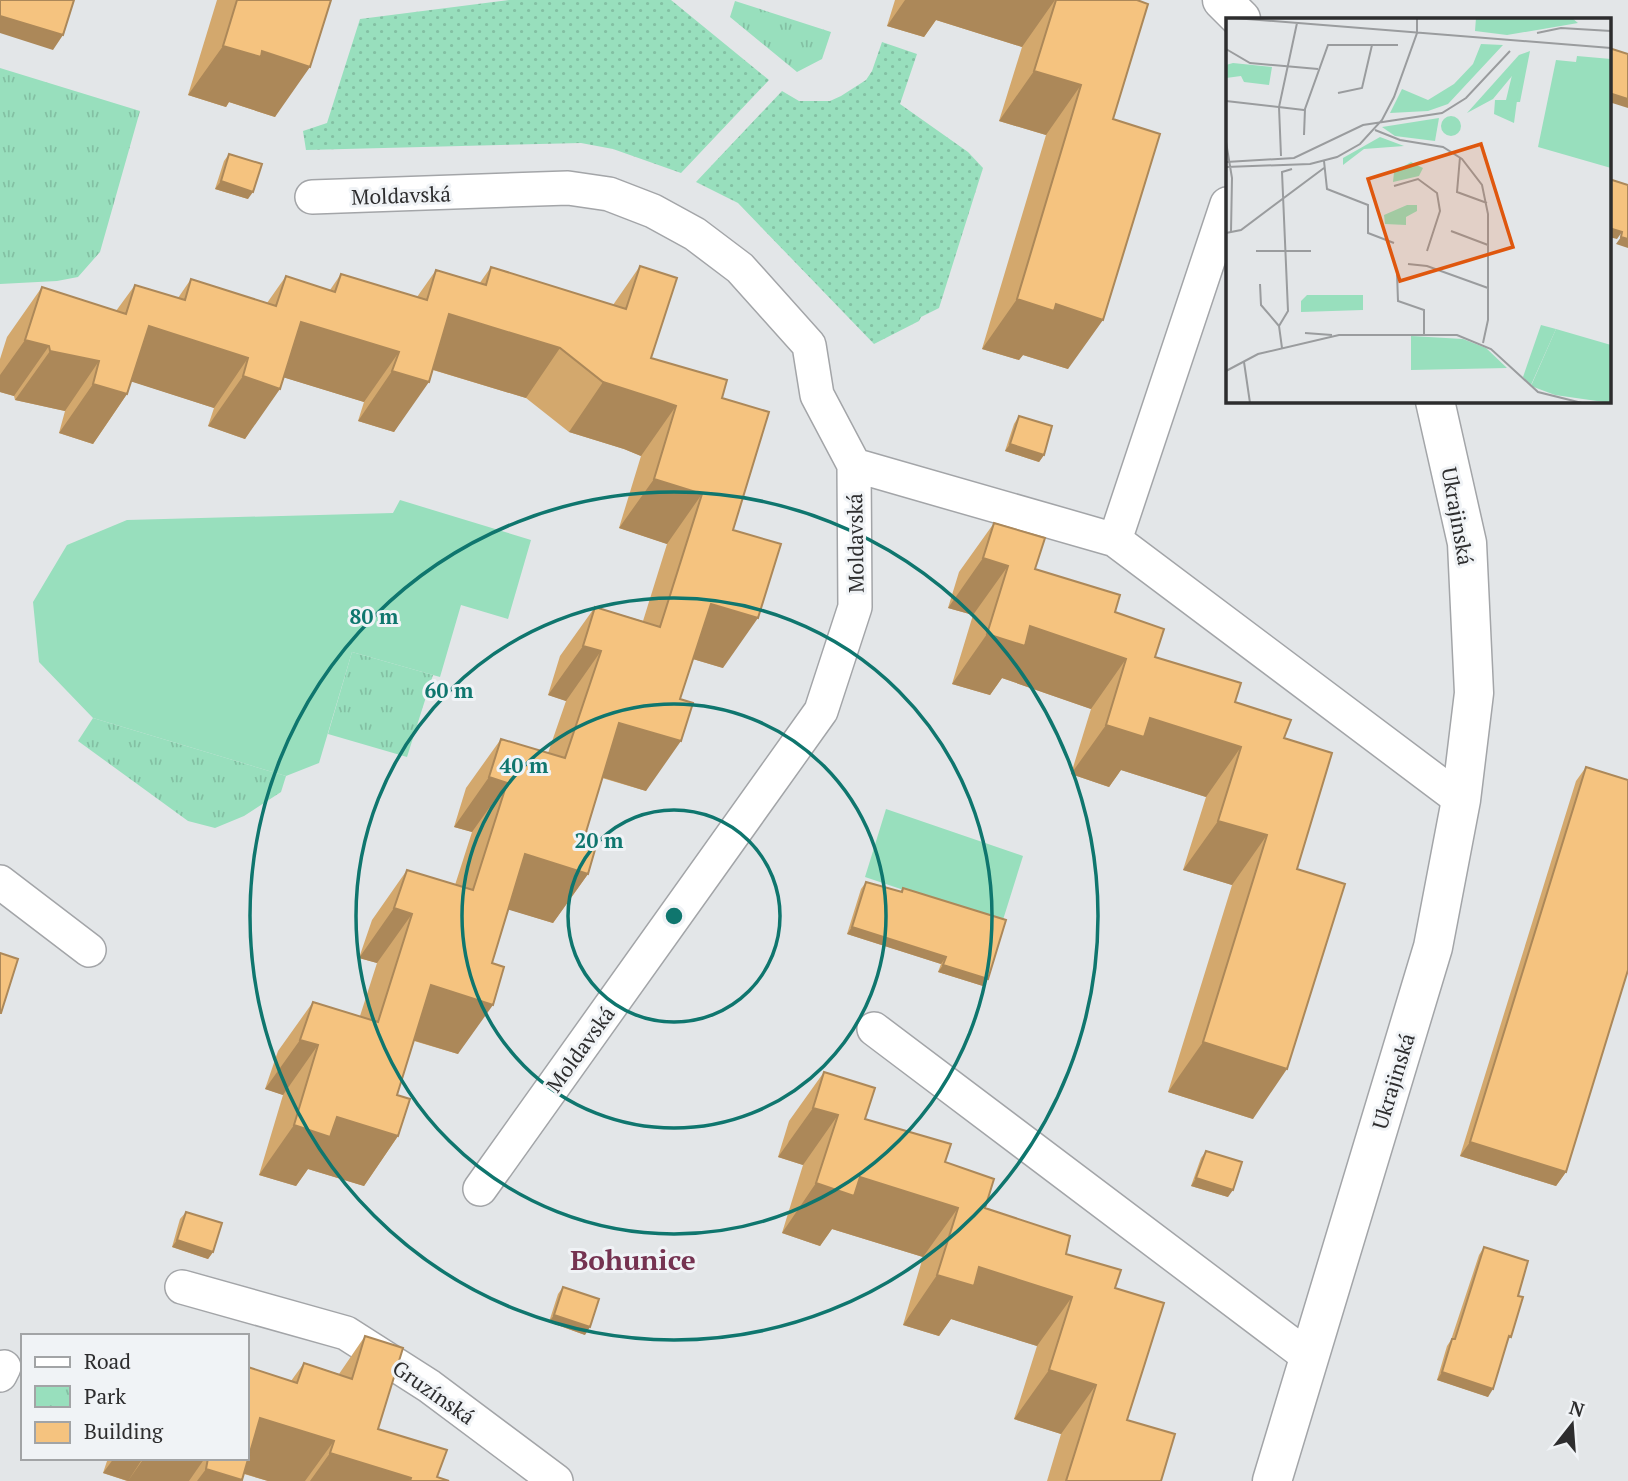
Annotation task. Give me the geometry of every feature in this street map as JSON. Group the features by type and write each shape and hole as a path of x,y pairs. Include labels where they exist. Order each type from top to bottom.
{"street":[{"path":"1222,0 1240,18"},
{"name":"Moldavská","path":"312,197 568,188 609,194 653,211 695,233 740,268 809,345 817,395 854,465 855,607 821,711 480,1189"},
{"path":"1115,540 1226,207"},
{"name":"Ukrajinská","path":"1272,1481 1433,947 1461,800 1474,694 1466,543 1434,402"},
{"path":"854,465 1115,540 1461,800"},
{"path":"0,882 89,950"},
{"path":"874,1029 1310,1358"},
{"name":"Gruzínská","path":"182,1287 346,1333 429,1385 556,1481"}],"green space":[{"path":"509,0 671,0 769,80 681,173 613,149 581,143 306,150 303,131 327,123 360,19"},
{"path":"735,1 831,32 822,59 797,72 730,17"},
{"path":"882,42 917,54 900,104 968,152 983,168 939,308 874,344 738,203 696,182 782,91 799,101 830,101 841,96 866,80"},
{"path":"0,68 140,111 100,252 78,277 57,281 0,284"},
{"path":"400,500 531,540 508,619 461,605 440,677 352,652 319,763 286,776 93,718 39,662 33,602 67,545 127,520 393,513"},
{"path":"352,652 433,675 407,757 328,734"},
{"path":"93,718 286,776 281,792 244,816 215,828 188,821 78,741"},
{"path":"886,809 1023,856 1002,923 865,877"}],"building":[{"path":"0,0 74,0 63,35 0,16"},
{"path":"237,0 331,0 310,67 262,51 261,57 223,46"},
{"path":"1056,0 1137,0 1148,4 1113,119 1160,134 1103,320 1056,304 1054,311 1017,299 1081,85 1034,71"},
{"path":"1610,48 1628,54 1628,99 1610,93"},
{"path":"229,154 262,164 253,192 221,181"},
{"path":"1610,179 1628,185 1628,239 1621,237 1622,232 1610,228"},
{"path":"640,266 677,278 651,358 727,380 722,398 769,412 733,530 781,544 758,618 711,604 680,699 693,703 681,741 619,723 586,832 599,836 588,874 525,854 492,963 504,967 493,1005 431,985 397,1095 410,1099 398,1136 337,1117 330,1137 294,1125 318,1045 300,1040 313,1002 378,1022 412,914 394,908 407,870 473,890 507,783 489,777 501,739 565,758 601,651 583,646 595,607 660,627 702,494 654,479 676,406 603,382 560,348 449,314 429,382 392,371 399,352 301,322 280,389 243,376 248,358 149,326 127,394 93,384 99,361 50,351 49,346 25,340 42,287 126,314 135,285 185,300 191,279 276,306 286,276 335,292 341,274 427,300 436,270 486,285 491,267 626,309"},
{"path":"1019,416 1052,426 1044,455 1010,444"},
{"path":"994,523 1045,538 1035,569 1120,595 1115,612 1164,629 1155,657 1241,683 1235,702 1291,720 1284,738 1332,753 1297,869 1345,884 1287,1069 1203,1042 1267,835 1218,821 1241,747 1150,718 1144,737 1106,725 1126,659 1030,626 1025,646 987,634 1008,566 983,558"},
{"path":"1586,767 1628,780 1628,970 1566,1172 1470,1142"},
{"path":"866,882 902,892 903,888 1006,920 988,979 943,965 946,957 852,927"},
{"path":"0,953 18,959 1,1013 0,1013"},
{"path":"824,1072 875,1088 865,1119 951,1144 945,1162 994,1179 985,1208 1070,1236 1066,1254 1121,1270 1115,1288 1164,1303 1127,1420 1175,1434 1161,1481 1066,1481 1096,1385 1049,1370 1072,1297 979,1267 974,1286 937,1275 958,1208 860,1177 854,1196 816,1183 838,1115 813,1108"},
{"path":"1206,1151 1242,1162 1233,1190 1196,1178"},
{"path":"186,1212 222,1223 213,1252 177,1240"},
{"path":"1484,1247 1528,1261 1518,1296 1523,1297 1493,1389 1442,1372"},
{"path":"563,1287 599,1299 590,1327 554,1315"},
{"path":"365,1336 403,1348 378,1429 447,1450 437,1477 449,1481 410,1481 411,1478 330,1453 334,1441 260,1418 248,1459 248,1367 297,1383 304,1363 352,1379"},
{"path":"208,1460 248,1460 242,1480 206,1469"}],"district":[{"name":"Bohunice","path":"633,1259"}]}
